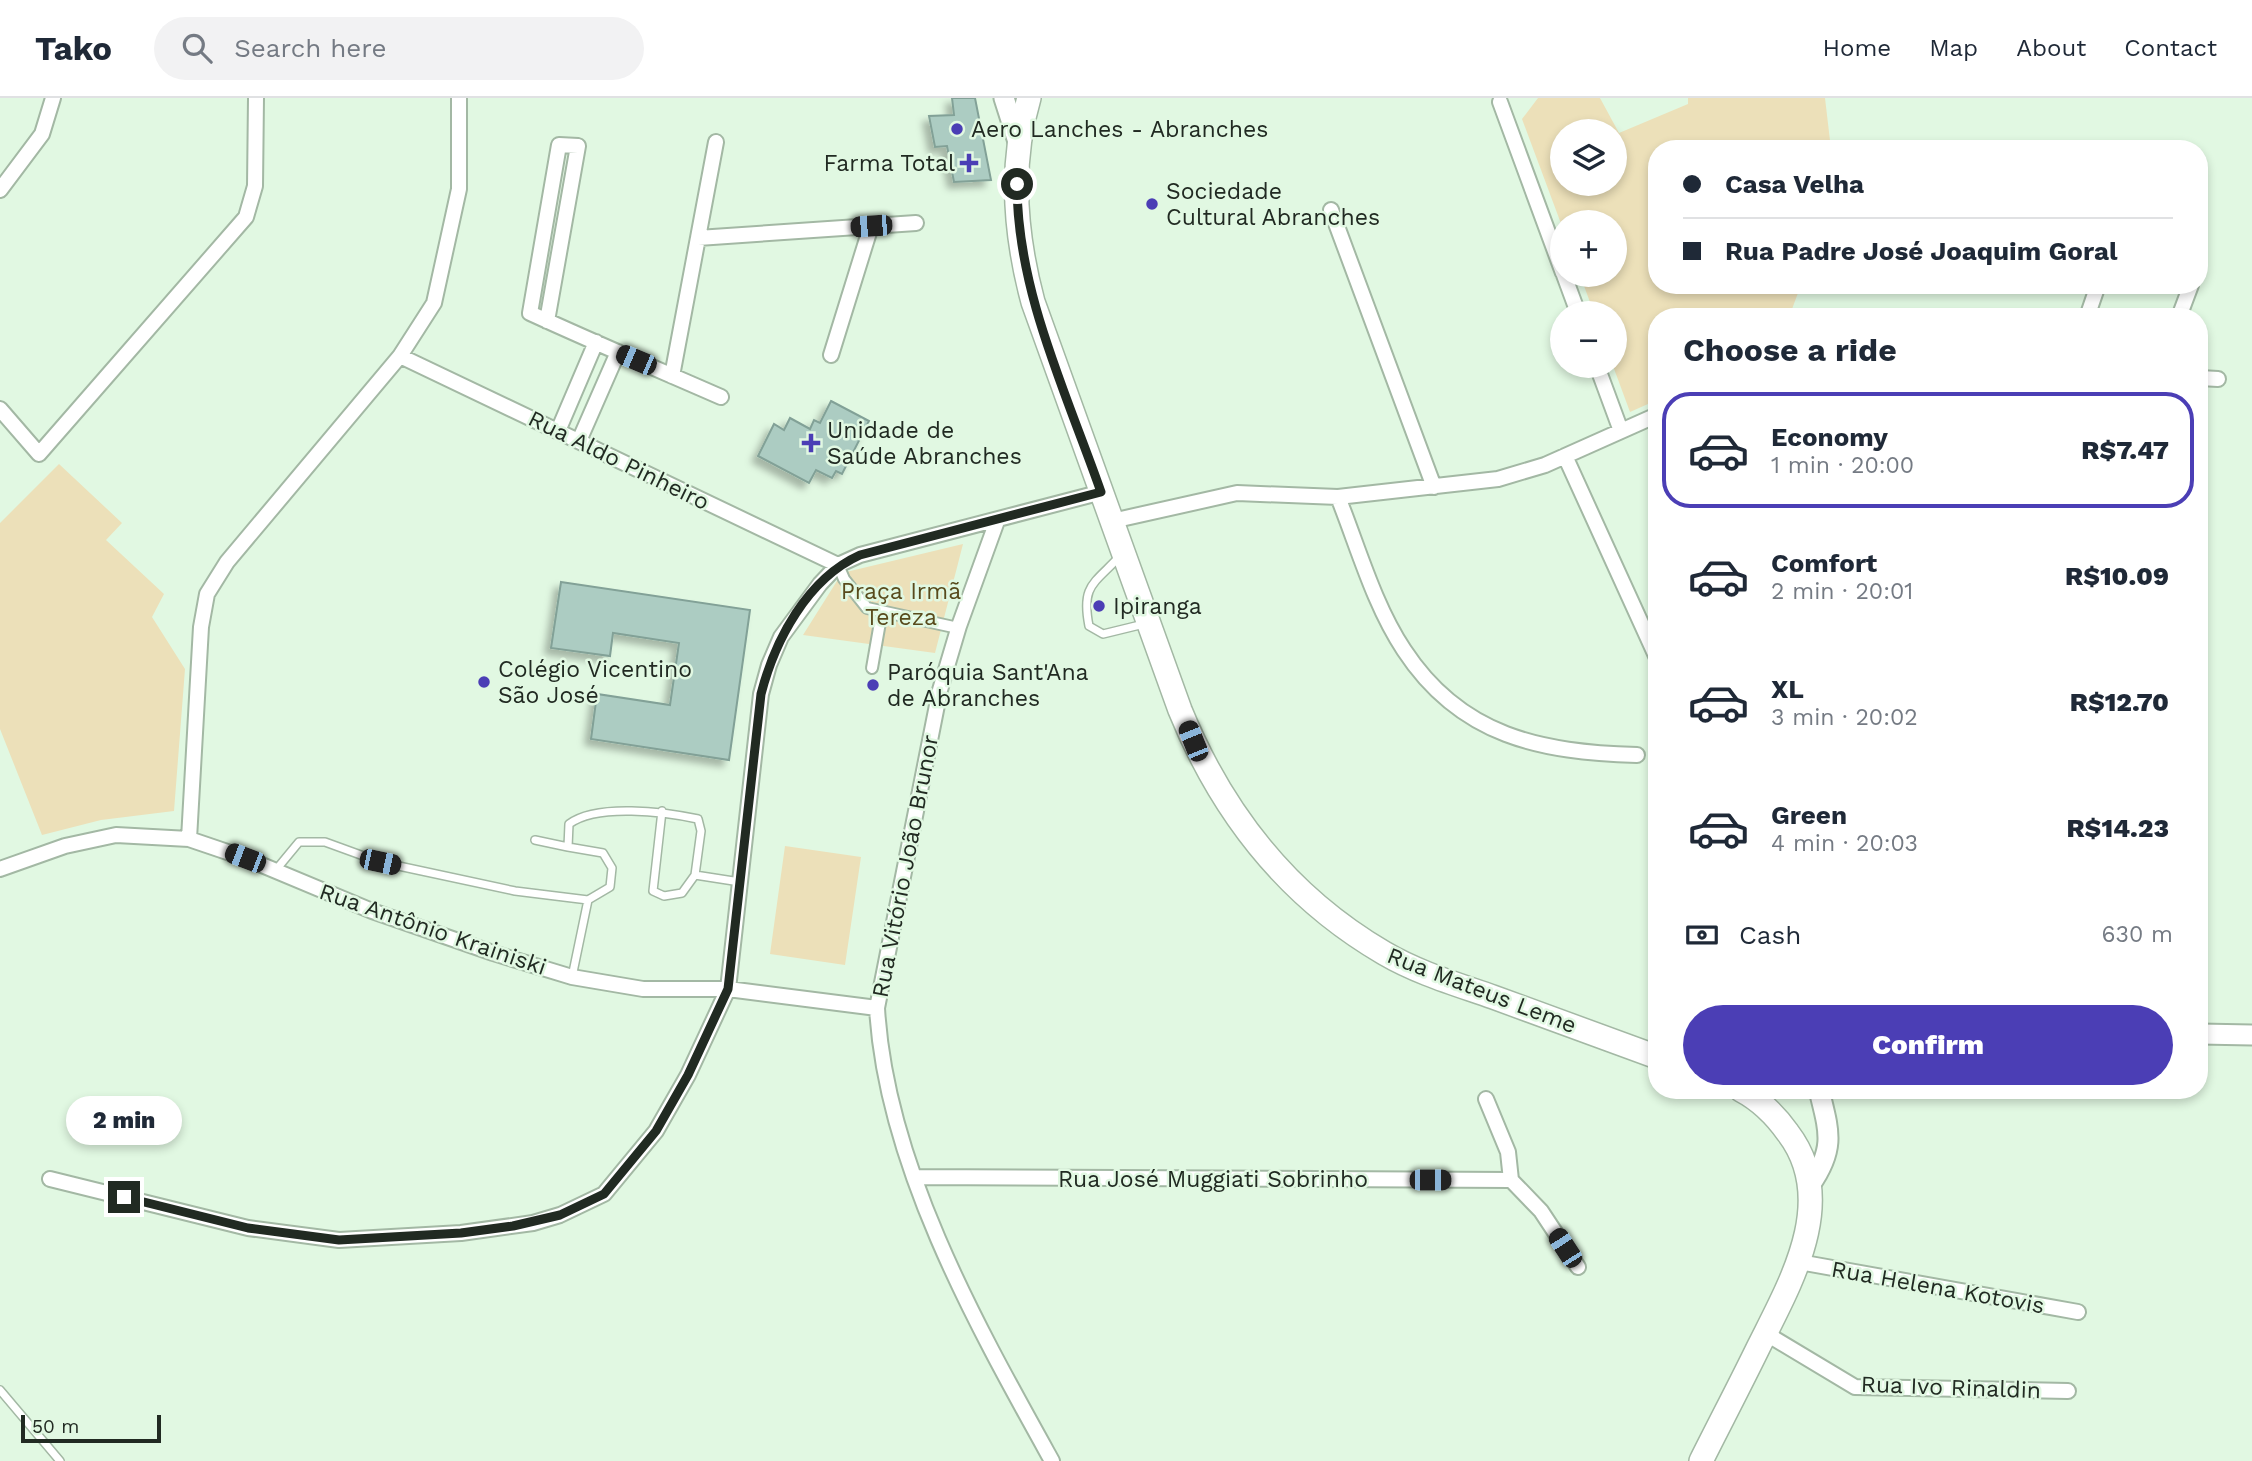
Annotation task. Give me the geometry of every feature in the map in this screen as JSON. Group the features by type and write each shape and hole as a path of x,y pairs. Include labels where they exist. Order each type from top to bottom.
{"main road":[{"path":"1020,146 1029,98"},
{"name":"Rua Mateus Leme","path":"1020,146 1016,223 1022,261 1033,302 1181,710 1209,773 1256,845 1312,903 1377,949 1426,973 1648,1054"},
{"path":"1701,1461 1799,1262 1808,1223 1811,1185 1803,1157 1795,1141 1765,1106 1754,1099"}],"street":[{"path":"0,190 42,134 53,98"},
{"path":"0,409 39,454 246,217 255,186 256,98"},
{"path":"189,839 201,627 207,594 227,562 421,328 441,285 459,189 459,98"},
{"name":"Rua Mateus Leme","path":"1004,98 1020,146"},
{"path":"1500,102 1550,239"},
{"path":"672,376 716,142"},
{"path":"547,321 578,145 559,145 530,313 547,321 672,376 721,397"},
{"path":"1331,210 1434,487"},
{"path":"698,237 916,223"},
{"path":"831,355 871,226"},
{"path":"558,431 596,342"},
{"path":"579,441 618,352"},
{"name":"Rua Aldo Pinheiro","path":"400,356 838,565"},
{"path":"1601,378 1621,431"},
{"path":"2208,378 2218,379"},
{"path":"1112,521 1237,494 1338,498 1498,479 1565,456 1648,419"},
{"path":"1565,456 1648,638"},
{"path":"50,1179 248,1228 310,1238 363,1240 461,1233 547,1219 586,1205 604,1194 638,1156 679,1092 728,989 761,694 769,665 782,636 800,610 838,565 890,546 997,521 1101,492"},
{"path":"1338,498 1390,625 1404,651 1445,696 1468,715 1521,741 1579,753 1637,755"},
{"name":"Rua Vitório João Brunor","path":"997,521 958,628 940,690 877,1009 878,1038 895,1119 915,1177 976,1319 1052,1461"},
{"path":"838,565 844,579 867,608 958,628"},
{"path":"872,668 882,611"},
{"name":"Rua Antônio Krainiski","path":"0,869 65,846 116,835 189,839 449,939 572,977 643,989 728,989 877,1009"},
{"path":"2208,1034 2252,1035"},
{"path":"1486,1099 1508,1152 1511,1180 1541,1211 1577,1267"},
{"path":"1811,1185 1825,1165 1829,1147 1829,1130 1821,1099"},
{"name":"Rua José Muggiati Sobrinho","path":"915,1177 1511,1180"},
{"name":"Rua Helena Kotovis","path":"1799,1262 2078,1312"},
{"name":"Rua Ivo Rinaldin","path":"1765,1333 1855,1387 2068,1391"}],"lane":[{"path":"1123,553 1088,590 1084,602 1088,626 1102,634 1148,623"},
{"path":"568,847 569,824 581,815 662,811 698,819 701,831 695,875 682,893 664,896 653,891 662,811"},
{"path":"275,872 299,842 325,842 380,862 515,891 588,900 610,887 612,868 603,853 535,841"},
{"path":"695,875 740,882"},
{"path":"572,977 588,900"},
{"path":"0,1390 60,1461"}],"green space":[{"path":"1538,98 1600,98 1611,119 1550,119 1550,194 1522,119"},
{"path":"1688,98 1825,98 1830,140 1648,140 1648,294 1798,294 1792,308 1648,308 1648,404 1630,412 1617,378 1627,378 1627,301 1590,301 1584,287 1627,287 1627,210 1556,210 1551,196 1627,196 1627,130 1688,104"},
{"path":"59,464 122,523 106,540 164,594 152,617 185,669 174,811 101,820 42,835 0,729 0,523"},
{"name":"Praça Irmã Tereza","path":"963,544 935,653 803,635 842,573"},
{"path":"785,846 861,857 845,965 770,954"}],"building":[{"path":"952,98 975,98 991,180 954,182 947,146 935,147 929,116 954,115"},
{"name":"Unidade de Saúde Abranches","path":"831,401 869,421 842,474 836,471 832,478 816,470 809,483 758,456 774,424 784,430 790,418 810,429 814,420 820,423"},
{"path":"561,582 750,610 729,760 591,739 597,694 670,705 679,643 613,633 610,656 551,648"}],"place":[{"name":"Aero Lanches - Abranches","path":"957,129"},
{"name":"Farma Total","path":"969,163"},
{"name":"Sociedade Cultural Abranches","path":"1152,204"},
{"name":"Unidade de Saúde Abranches","path":"811,443"},
{"name":"Ipiranga","path":"1099,606"},
{"name":"Colégio Vicentino São José","path":"484,682"},
{"name":"Paróquia Sant'Ana de Abranches","path":"873,685"}],"route":[{"path":"124,1197 248,1228 310,1238 363,1240 493,1230 533,1223 586,1205 604,1194 619,1179 656,1131 674,1100 728,989 761,694 769,665 782,636 800,610 838,565 860,555 1101,492 1033,302 1022,261 1016,223 1017,184"}]}
